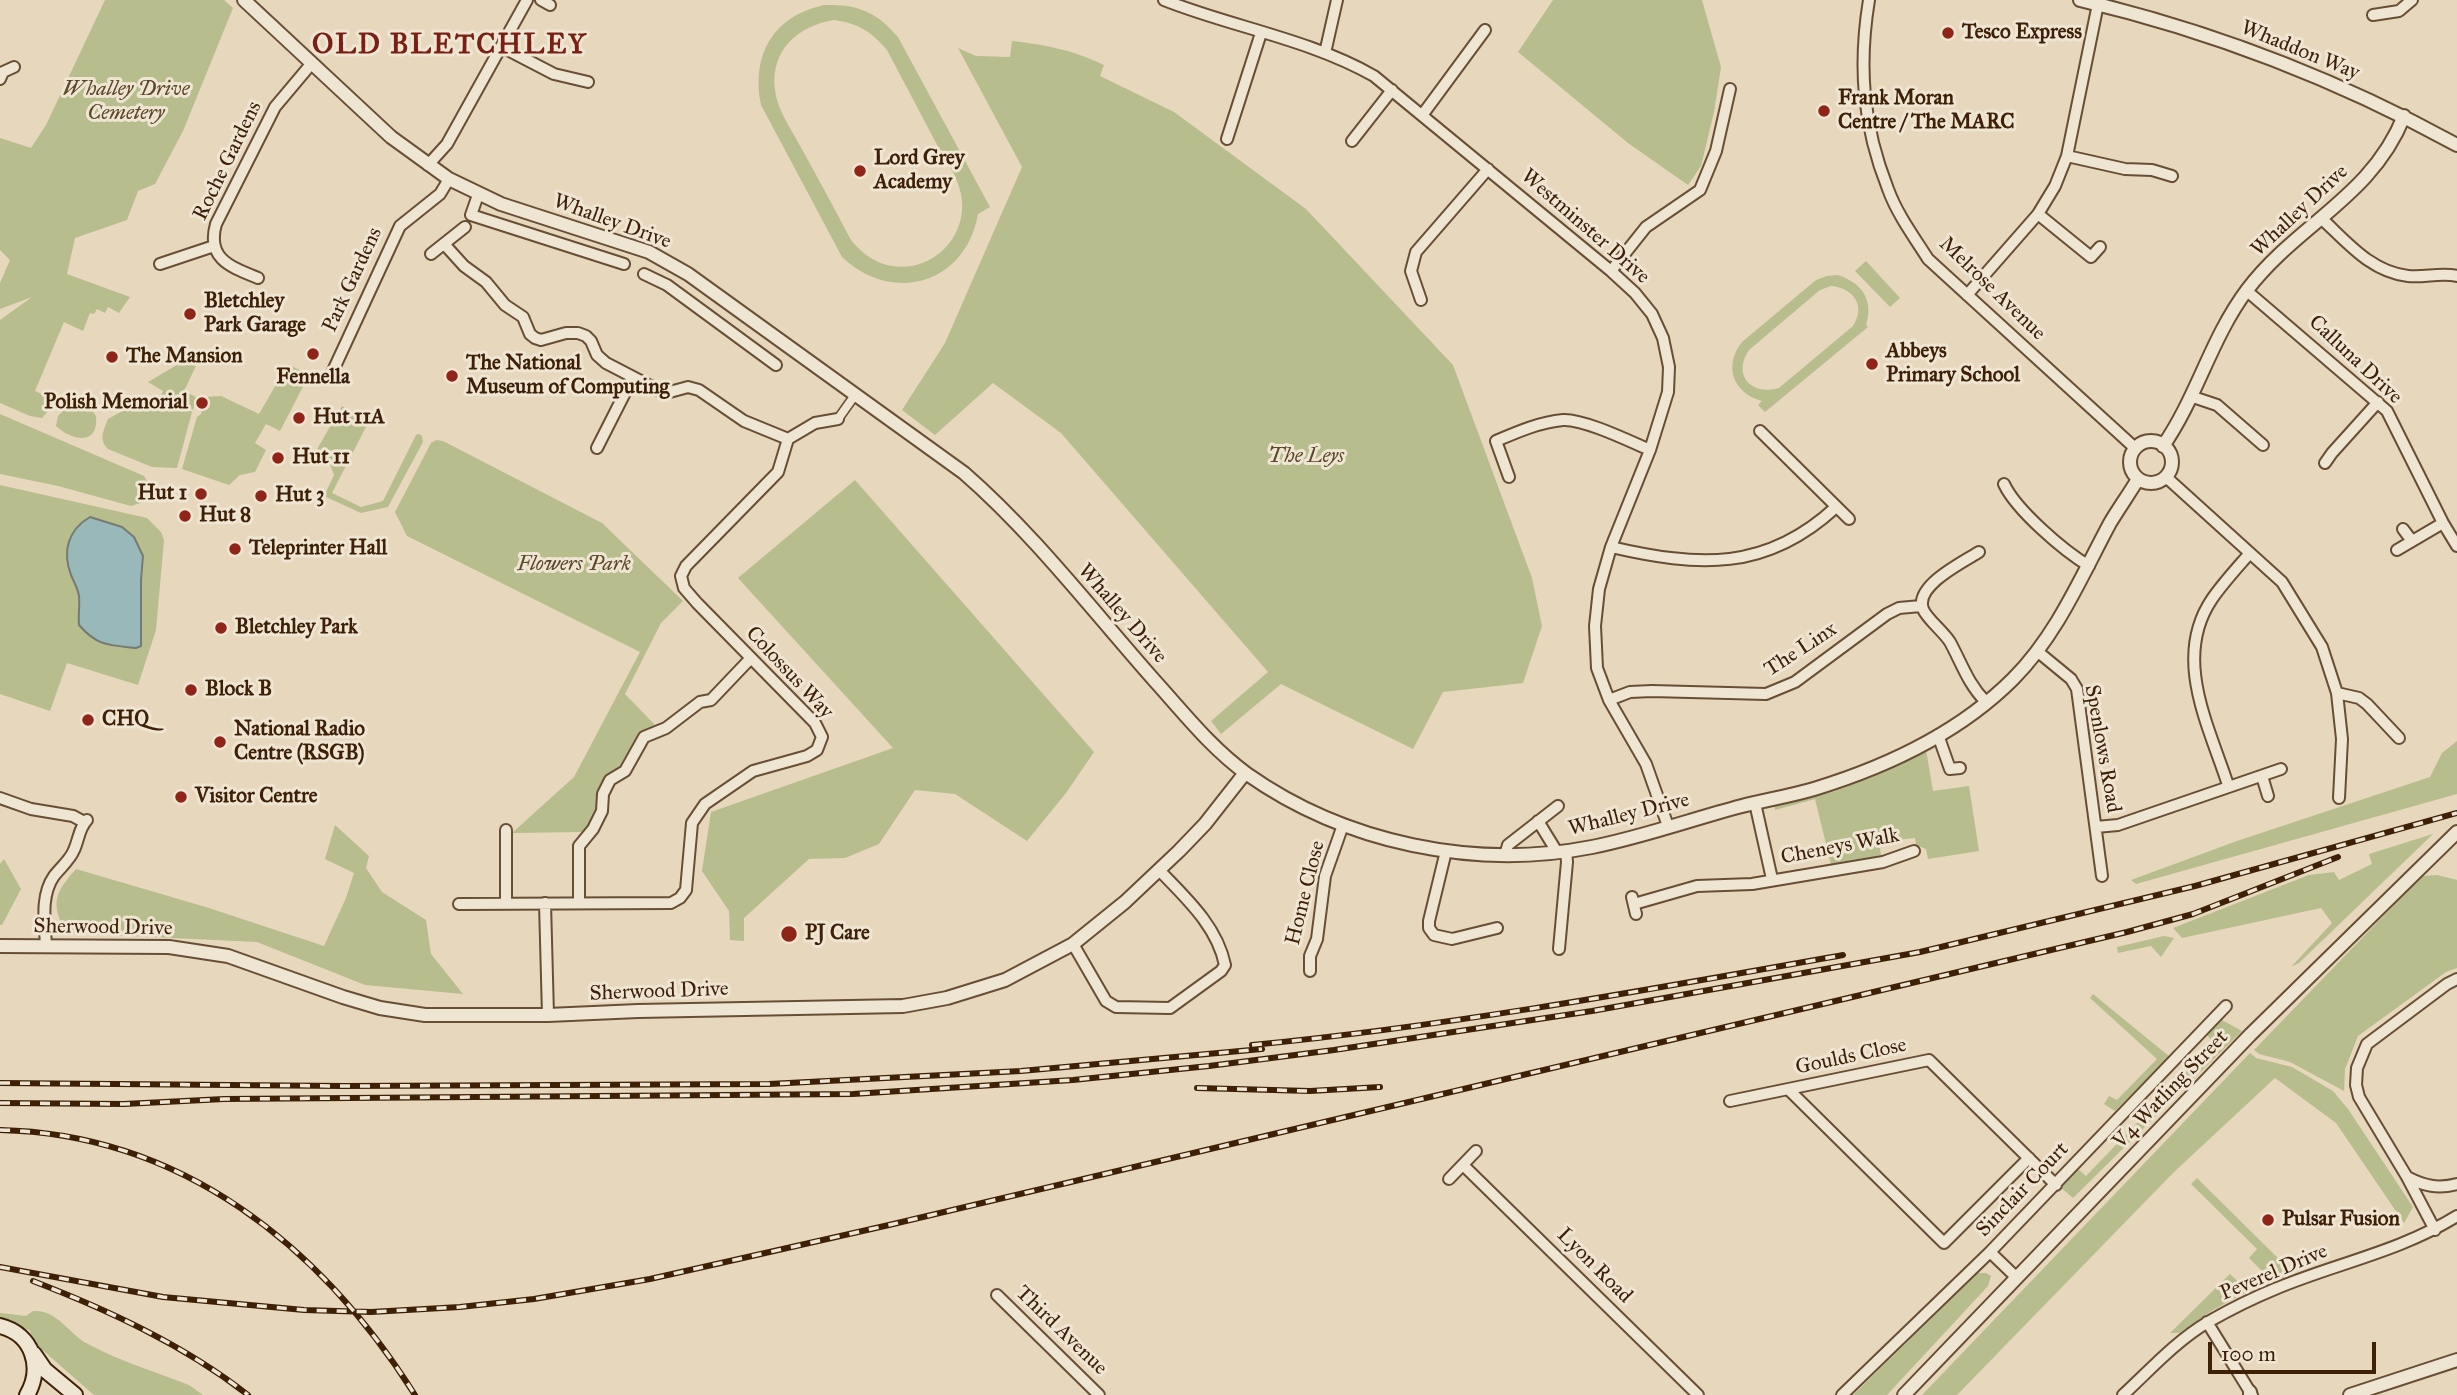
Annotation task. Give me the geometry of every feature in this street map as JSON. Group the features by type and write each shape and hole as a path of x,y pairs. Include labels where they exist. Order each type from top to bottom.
{"main road":[{"path":"0,1326 21,1336 45,1370 75,1395"},
{"path":"27,1395 34,1379 35,1364 31,1350"}],"street":[{"name":"Whalley Drive","path":"244,0 391,137 449,179 478,195 649,252 688,274 964,472 1002,506 1203,736 1245,773 1294,803 1343,825 1387,840 1446,851 1505,855 1593,847 1810,790 1893,760 1938,735 1986,702 2012,679 2037,651 2075,593 2112,520 2138,479"},
{"path":"428,165 447,144 527,0"},
{"name":"Westminster Drive","path":"1164,0 1354,64 1423,114 1611,271 1652,314 1663,338 1669,368 1668,392 1650,450 1611,548 1599,589 1595,626 1597,668 1609,701 1646,764 1668,826"},
{"path":"1325,53 1337,0"},
{"name":"Melrose Avenue","path":"1869,0 1863,40 1866,116 1888,191 1906,224 1928,259 2135,448"},
{"name":"Whaddon Way","path":"2080,0 2174,24 2263,55 2315,75 2404,116 2457,145"},
{"path":"2373,15 2399,11 2412,0"},
{"path":"1967,295 2038,214 2055,186 2067,156 2098,4"},
{"path":"1423,114 1485,30"},
{"path":"1227,139 1261,33"},
{"path":"502,47 554,74 588,82"},
{"name":"Roche Gardens","path":"258,278 229,266 219,256 213,235 275,107 312,63"},
{"path":"1,74 14,67"},
{"path":"1611,271 1646,227 1700,190 1716,151 1730,89"},
{"path":"1352,141 1392,90"},
{"name":"Whalley Drive","path":"2164,446 2193,397 2221,331 2247,291 2271,261 2347,197 2380,161 2404,116"},
{"path":"2067,156 2126,169 2152,170 2172,176"},
{"path":"1421,300 1410,271 1416,252 1488,169"},
{"name":"Park Gardens","path":"331,374 400,226 440,194 449,179"},
{"path":"431,254 445,245 468,221 478,195"},
{"path":"2038,214 2091,257 2100,247"},
{"path":"2322,219 2366,260 2385,270 2408,276 2457,276"},
{"name":"Whalley Drive","path":"468,221 624,264"},
{"path":"445,245 464,267 486,282 505,305 523,317 530,334 535,338 541,340 566,333 586,336 597,355 606,363 633,377 666,393 688,387 699,390 744,421 788,439 815,423 838,419 855,395"},
{"name":"Roche Gardens","path":"160,264 214,246"},
{"name":"Whalley Drive","path":"645,274 667,285 776,365"},
{"name":"Calluna Drive","path":"2247,291 2387,411 2457,546"},
{"path":"712,318 726,300"},
{"path":"597,448 633,377"},
{"path":"2193,397 2217,405 2263,445"},
{"path":"2325,463 2378,402"},
{"path":"1509,477 1496,441 1548,423 1565,420 1579,422 1650,450"},
{"path":"1760,431 1849,519"},
{"name":"Colossus Way","path":"459,904 671,903 680,898 686,890 692,823 705,803 753,771 807,756 817,750 822,737 815,723 690,596 684,588 681,576 686,566 707,542 778,472 788,439"},
{"path":"2146,442 2164,446 2171,458 2166,477 2149,484 2138,479 2130,468 2135,448 2146,442"},
{"path":"2166,477 2282,582 2322,647 2337,693 2342,739 2339,798"},
{"path":"2004,484 2009,496 2072,556 2089,566"},
{"path":"1611,548 1657,558 1695,562 1733,559 1760,552 1799,536 1836,507"},
{"path":"2397,551 2443,523"},
{"path":"2403,529 2412,541"},
{"path":"1979,552 1930,585 1921,599 1924,613 1945,634 1966,679 1986,702"},
{"path":"2228,785 2194,681 2193,650 2200,622 2211,600 2250,553"},
{"name":"The Linx","path":"1609,701 1630,692 1652,691 1766,694 1795,682 1887,614 1899,608 1922,606"},
{"name":"Spenlows Road","path":"2037,651 2071,680 2077,689 2102,876"},
{"path":"579,902 579,846 593,829 602,811 603,794 610,780 625,771 644,737 666,728 700,702 711,700 751,659"},
{"path":"2337,693 2359,698 2367,704 2383,729 2399,738"},
{"path":"1938,735 1950,769 1960,768"},
{"name":"Spenlows Road","path":"2096,827 2118,825 2281,769"},
{"name":"Sherwood Drive","path":"0,946 194,949 255,964 380,1008 425,1015 548,1016 638,1011 903,1006 947,999 1004,980 1073,944 1159,870 1205,824 1245,773"},
{"path":"2262,776 2269,796"},
{"path":"0,798 31,809 73,816 86,821 74,849 47,889 46,946"},
{"name":"Cheneys Walk","path":"1755,803 1772,879"},
{"path":"1505,855 1507,845 1558,806"},
{"path":"1538,821 1562,851 1567,862 1559,948"},
{"name":"Home Close","path":"1310,971 1310,956 1317,939 1325,876 1343,825"},
{"path":"506,830 506,903"},
{"name":"V4 Watling Street","path":"1901,1395 2250,1035 2457,832"},
{"path":"1446,851 1429,928 1434,935 1452,939 1497,928"},
{"name":"Cheneys Walk","path":"1634,905 1697,886 1752,884 1883,862 1914,852"},
{"path":"1073,944 1107,1002 1116,1007 1170,1008 1221,971 1225,965 1222,950 1205,920 1159,870"},
{"path":"545,903 548,1016"},
{"path":"2435,1230 2359,1097 2356,1085 2357,1068 2362,1052 2375,1037 2457,979"},
{"name":"Sinclair Court","path":"1842,1395 1990,1252 2227,1006"},
{"name":"Goulds Close","path":"1730,1101 1929,1059 2056,1185"},
{"path":"1789,1090 1944,1243 2029,1158"},
{"path":"1449,1179 1476,1151"},
{"name":"Lyon Road","path":"1463,1165 1698,1395"},
{"path":"2407,1177 2422,1185 2436,1187 2457,1184"},
{"name":"Peverel Drive","path":"2123,1395 2171,1350 2207,1322 2272,1290 2400,1246 2435,1230 2457,1216"},
{"path":"1990,1252 2017,1278"},
{"name":"Third Avenue","path":"996,1295 1099,1395"},
{"path":"2207,1322 2250,1394"},
{"path":"2350,1395 2457,1360"}],"green space":[{"name":"Whalley Drive Cemetery","path":"105,0 224,0 233,8 183,131 155,184 138,191 127,220 75,238 67,274 130,297 119,313 108,307 105,313 97,309 94,314 90,313 83,331 64,322 35,391 57,401 42,418 30,416 0,403 0,320 32,297 0,309 0,283 10,260 0,250 0,138 31,148 46,125"},
{"path":"1553,0 1702,0 1721,67 1701,166 1688,185 1628,143 1518,52"},
{"path":"824,5 856,8 874,15 890,28 898,37 990,207 978,214 971,238 959,257 943,271 924,280 904,283 883,280 862,272 842,257 761,105 759,70 763,54 779,28 806,10","holes":["834,20 864,29 887,50 959,187 962,206 957,230 944,249 924,263 903,267 886,265 870,258 857,247 778,104 775,76 782,52 798,34"]},
{"name":"The Leys","path":"1012,41 1059,49 1104,65 1100,76 1174,112 1306,209 1453,365 1532,578 1542,626 1523,683 1443,692 1413,749 1281,684 1221,734 1211,721 1268,672 1061,433 993,383 935,435 902,410 945,343 1022,167 958,48 976,56 1010,57"},
{"path":"1866,261 1900,298 1890,307 1855,271"},
{"path":"1838,275 1860,288 1867,300 1868,327 1765,412 1758,405 1762,401 1744,392 1734,377 1732,369 1736,351 1742,342 1816,280","holes":["1831,286 1839,287 1856,299 1858,312 1853,326 1779,388 1760,389 1747,381 1743,368 1749,350 1820,290"]},
{"path":"204,349 184,391 196,397 193,410 169,395 161,408 156,405 163,391 148,382"},
{"path":"288,364 309,375 280,431 266,424 255,443 266,450 255,472 240,475 229,485 182,469 197,417 201,414 206,397 221,396 259,414"},
{"path":"135,396 163,412 171,399 192,412 177,468 152,467 108,449 103,442 108,419 126,409"},
{"path":"70,404 92,410 96,416 96,426 89,436 83,438 69,435 56,426 58,416"},
{"path":"342,406 369,421 332,493 361,507 383,501 416,435 422,436 423,442 388,507 361,513 324,496 334,475 328,459 316,451"},
{"path":"0,414 144,476 150,486 144,502 131,506 58,486 0,474"},
{"name":"Flowers Park","path":"436,440 443,441 602,523 683,601 661,623 625,694 655,725 638,733 619,767 600,787 596,797 596,811 585,832 512,833 574,777 640,652 407,536 395,512 431,443"},
{"path":"855,480 1094,752 1066,793 1027,841 955,794 915,790 879,844 845,858 809,859 744,918 744,941 730,940 729,911 702,871 711,812 893,748 738,578"},
{"path":"0,485 147,518 161,532 164,540 156,630 138,685 67,663 50,711 0,694"},
{"path":"2457,741 2457,794 2136,884 2131,880 2237,841 2430,777 2442,753"},
{"path":"1926,750 1933,791 1969,786 1979,851 1928,859 1926,849 1916,845 1915,838 1879,842 1881,855 1831,864 1815,799 1775,810 1774,806 1833,792 1880,774"},
{"path":"335,825 369,856 366,868 382,892 426,920 431,954 463,994 365,985 257,942 66,933 61,922 57,898 63,885 76,869 209,908 324,946 346,898 354,873 325,859"},
{"path":"2433,834 2299,963 2291,967 2332,923 2321,908 2182,938 2173,928 2309,875 2334,872 2339,880 2372,864 2369,854"},
{"path":"4,859 21,889 0,925 0,864"},
{"path":"2437,875 2457,880 2457,968 2446,972 2358,1036 2345,1069 2344,1091 2290,1062 2259,1054 2254,1050 2417,881 2423,876"},
{"path":"2164,936 2174,938 2161,957 2151,946 2118,953 2117,947"},
{"path":"2093,994 2170,1057 2115,1111 2104,1104 2109,1096 2117,1100 2157,1059 2090,998"},
{"path":"2222,1020 2242,1031 2073,1198 2060,1187 2078,1169 2086,1176 2214,1043 2207,1035"},
{"path":"2250,1053 2256,1058 2292,1067 2333,1091 2348,1109 2413,1207 2404,1223 2336,1123 2275,1078 2173,1173 1957,1395 1922,1395"},
{"path":"2197,1178 2293,1273 2276,1281 2269,1278 2249,1258 2257,1249 2191,1184"},
{"path":"1978,1273 1991,1276 1988,1286 1887,1395 1853,1395"},
{"path":"2230,1274 2248,1291 2179,1333 2170,1333"},
{"path":"33,1311 41,1311 56,1318 81,1340 100,1350 189,1385 203,1395 94,1395 39,1347 29,1330 0,1320 0,1313 26,1316"}],"water":[{"path":"90,517 122,527 134,537 143,556 141,646 136,648 98,641 79,625 79,596 68,566 67,550 76,528"}],"railway":[{"path":"0,1103 124,1104 224,1099 853,1094 1073,1080 1209,1066 1592,1011 1920,952 2195,886 2457,813"},
{"path":"0,1267 163,1297 304,1310 371,1312 534,1299 650,1279 2127,932 2193,914 2338,857"},
{"path":"1252,1045 1474,1017 1843,955"},
{"path":"0,1083 344,1086 769,1084 1021,1071 1262,1049"},
{"path":"1197,1088 1310,1091 1380,1087"},
{"path":"0,1130 66,1136 128,1152 187,1176 240,1208 290,1247 336,1291 378,1341 415,1395"},
{"path":"33,1281 145,1330 198,1360 248,1395"}],"place":[{"name":"Tesco Express","path":"1948,33"},
{"name":"Frank Moran Centre / The MARC","path":"1824,111"},
{"name":"Lord Grey Academy","path":"860,171"},
{"name":"Bletchley Park Garage","path":"190,314"},
{"name":"Fennella","path":"313,354"},
{"name":"The Mansion","path":"112,357"},
{"name":"Abbeys Primary School","path":"1872,364"},
{"name":"The National Museum of Computing","path":"452,376"},
{"name":"Polish Memorial","path":"202,403"},
{"name":"Hut 11A","path":"299,418"},
{"name":"Hut 11","path":"278,458"},
{"name":"Hut 1","path":"201,494"},
{"name":"Hut 3","path":"261,496"},
{"name":"Hut 8","path":"185,516"},
{"name":"Teleprinter Hall","path":"235,549"},
{"name":"Bletchley Park","path":"221,628"},
{"name":"Block B","path":"191,690"},
{"name":"CHQ","path":"88,720"},
{"name":"National Radio Centre (RSGB)","path":"220,742"},
{"name":"Visitor Centre","path":"181,797"},
{"name":"PJ Care","path":"789,934"},
{"name":"Pulsar Fusion","path":"2268,1220"}],"district":[{"name":"OLD BLETCHLEY","path":"450,46"}]}
